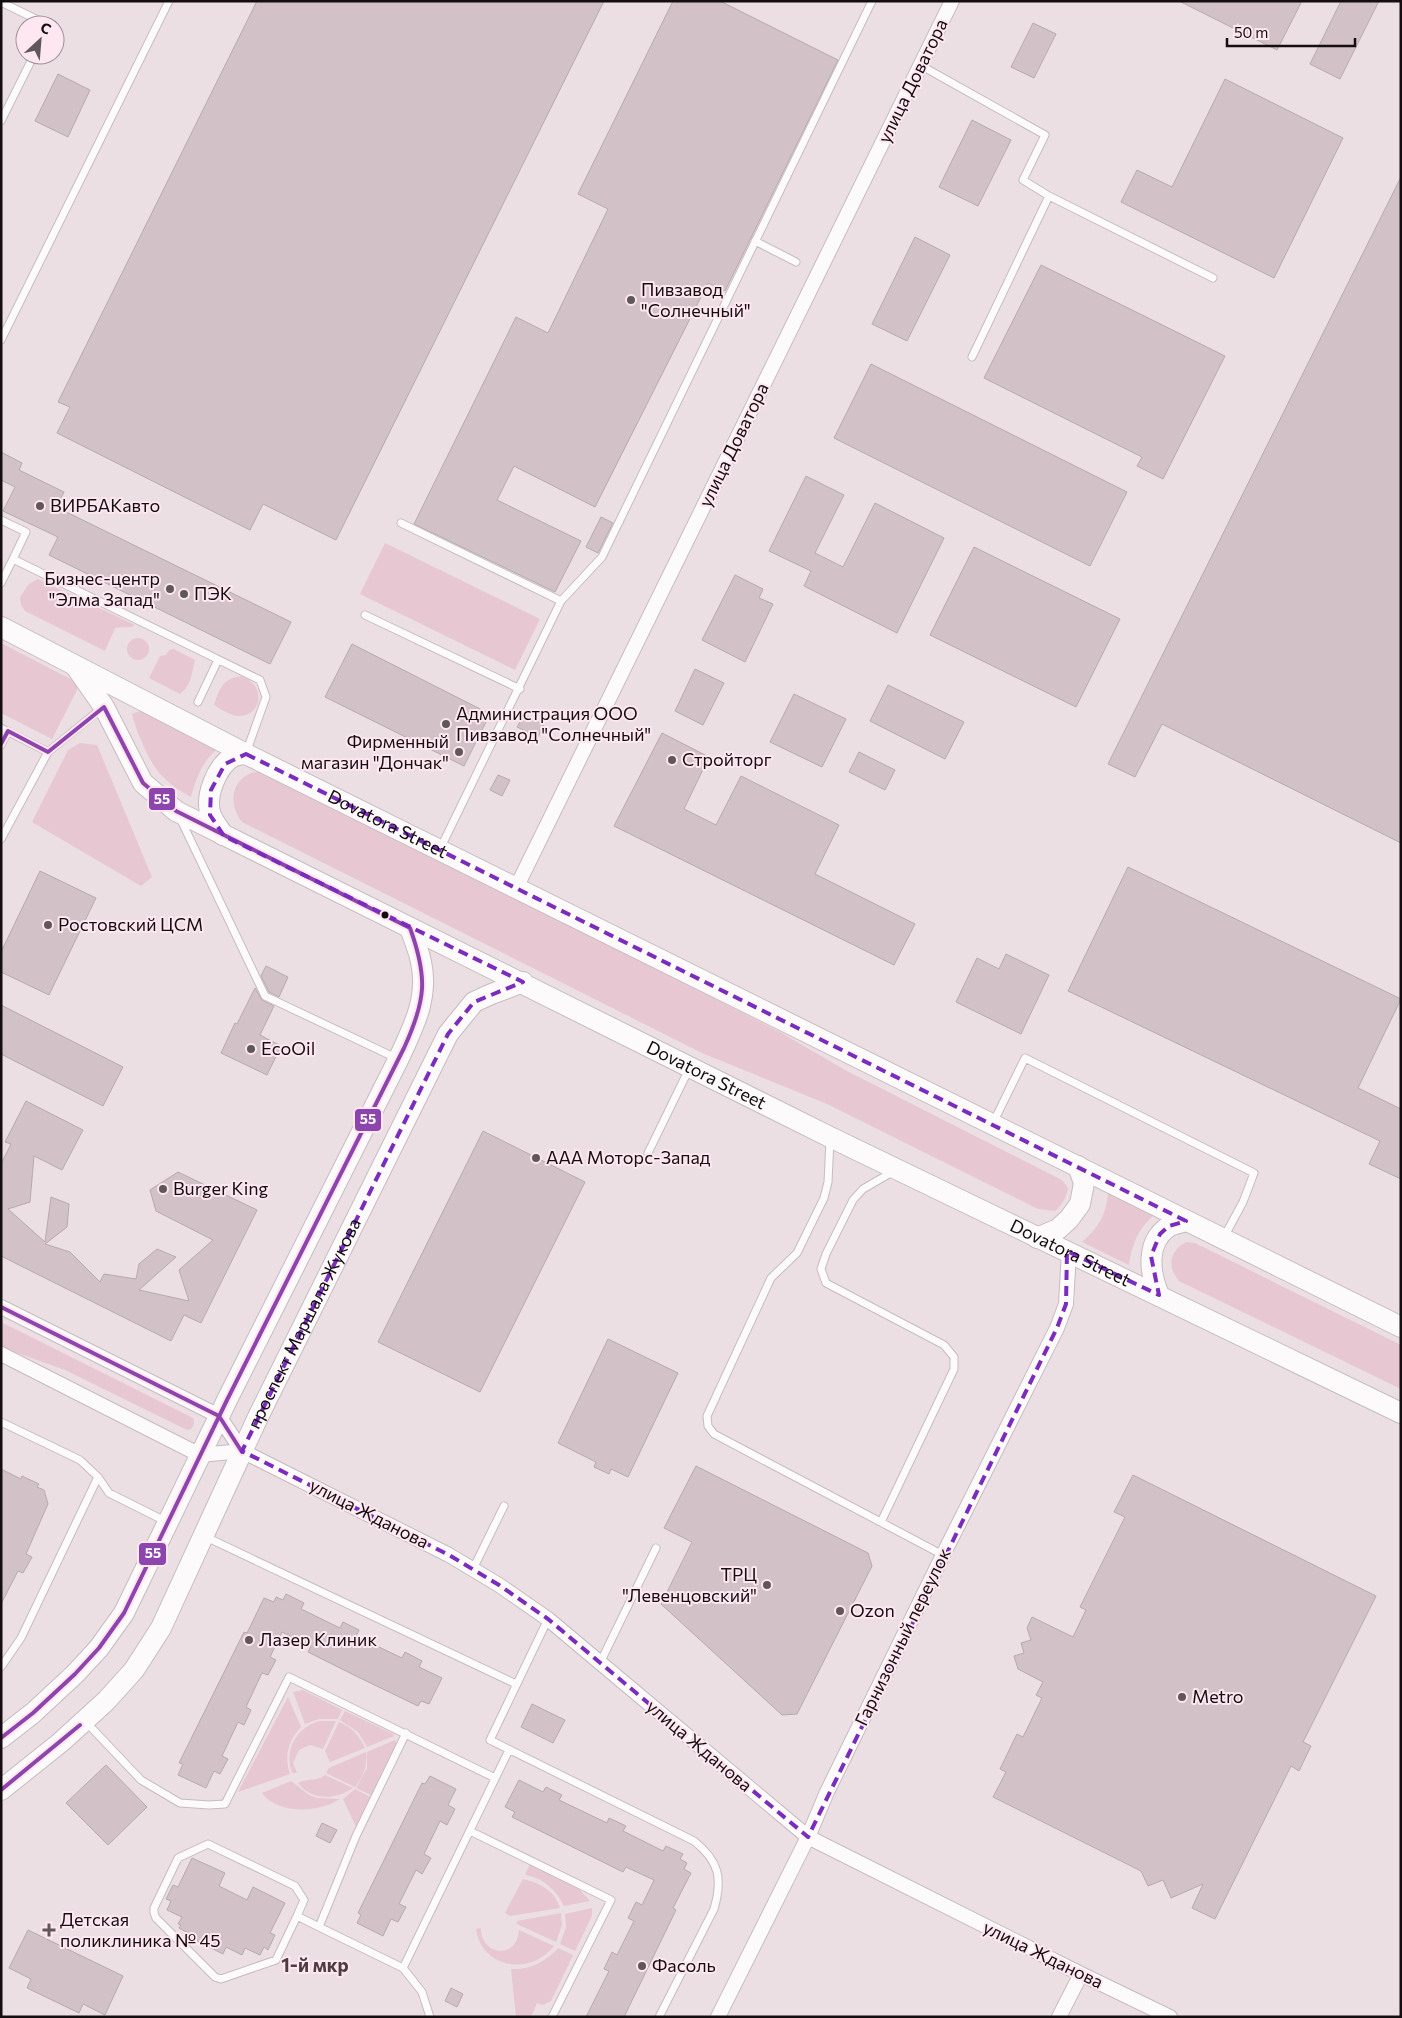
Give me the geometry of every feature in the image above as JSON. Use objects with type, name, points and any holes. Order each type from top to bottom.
[{"type":"street","name":"улица Доватора","points":[[516,888],[952,1]]},
{"type":"street","name":"Dovatora Street","points":[[1,627],[246,754],[1401,1327]]},
{"type":"street","name":"Dovatora Street","points":[[75,665],[104,707],[143,783],[176,811],[830,1137],[1401,1413]]},
{"type":"street","points":[[224,836],[210,814],[211,790],[217,774],[225,764],[235,756],[246,754]]},
{"type":"street","name":"проспект Маршала Жукова","points":[[1,1738],[33,1713],[68,1681],[99,1648],[124,1612],[219,1416],[398,1060],[418,1016],[423,986],[421,962],[410,928]]},
{"type":"street","name":"проспект Маршала Жукова","points":[[1,1790],[84,1721],[106,1701],[134,1670],[161,1628],[242,1451],[448,1034],[474,1002],[522,982]]},
{"type":"street","points":[[1037,1238],[1058,1229],[1069,1219],[1080,1204],[1084,1183],[1078,1166]]},
{"type":"street","points":[[1159,1295],[1151,1268],[1153,1250],[1160,1234],[1169,1226],[1186,1221]]},
{"type":"street","name":"Гарнизонный переулок","points":[[718,2017],[808,1838],[832,1783],[1060,1320],[1066,1304],[1068,1252]]},
{"type":"street","points":[[1,1307],[219,1416],[242,1451],[200,1455],[1,1354]]},
{"type":"street","name":"улица Жданова","points":[[242,1451],[449,1555],[548,1619],[808,1838],[1170,2017]]},
{"type":"street","points":[[1059,2017],[1080,1974]]},
{"type":"lane","points":[[1,340],[169,1]]},
{"type":"lane","points":[[440,850],[520,689],[561,601],[602,557],[872,1]]},
{"type":"lane","points":[[1,2],[28,15]]},
{"type":"lane","points":[[1,121],[29,65]]},
{"type":"lane","points":[[920,65],[1045,135],[1023,180],[1049,196],[1213,278]]},
{"type":"lane","points":[[972,357],[1049,196]]},
{"type":"lane","points":[[755,241],[796,262]]},
{"type":"lane","points":[[1,520],[26,532],[1,583]]},
{"type":"lane","points":[[401,523],[561,601]]},
{"type":"lane","points":[[13,559],[260,680],[266,697],[246,754]]},
{"type":"lane","points":[[364,615],[520,689]]},
{"type":"lane","points":[[198,702],[218,660]]},
{"type":"lane","points":[[1,839],[48,752],[104,707]]},
{"type":"lane","points":[[1,745],[5,729],[48,752]]},
{"type":"lane","points":[[176,811],[265,996],[398,1060]]},
{"type":"lane","points":[[992,1124],[1025,1058],[1254,1173],[1243,1202],[1223,1239]]},
{"type":"lane","points":[[648,1153],[690,1066]]},
{"type":"lane","points":[[830,1137],[828,1182],[824,1198],[797,1253],[771,1278],[708,1416],[708,1426],[714,1434],[943,1555]]},
{"type":"lane","points":[[881,1522],[954,1369],[954,1357],[944,1346],[826,1283],[821,1269],[826,1254],[853,1200],[863,1189],[896,1169]]},
{"type":"lane","points":[[1,1422],[80,1460],[98,1477],[109,1493],[167,1522]]},
{"type":"lane","points":[[1,1667],[22,1638],[98,1477]]},
{"type":"lane","points":[[473,1569],[504,1506]]},
{"type":"lane","points":[[203,1536],[516,1684]]},
{"type":"lane","points":[[600,1663],[656,1548]]},
{"type":"lane","points":[[548,1619],[490,1740],[694,1841],[709,1853],[718,1874],[718,1894],[714,1909],[659,2017]]},
{"type":"lane","points":[[84,1721],[141,1780],[180,1803],[225,1804],[289,1677],[495,1778]]},
{"type":"lane","points":[[318,1927],[356,1836],[406,1733]]},
{"type":"lane","points":[[403,1968],[509,1750]]},
{"type":"lane","points":[[470,1832],[611,1900],[552,2017]]},
{"type":"lane","points":[[208,1844],[295,1886],[304,1900],[297,1916],[276,1960],[220,1979],[215,1977],[156,1918],[154,1908],[178,1858],[208,1844]]},
{"type":"lane","points":[[297,1916],[403,1968],[422,1992],[430,2017]]},
{"type":"highlighted area","points":[[246,754],[1186,1221],[1169,1226],[1160,1234],[1151,1256],[1159,1295],[1067,1251],[1066,1304],[1057,1328],[808,1837],[548,1619],[499,1585],[449,1555],[242,1451],[448,1034],[474,1002],[523,982],[224,836],[210,815],[211,790],[225,764]]},
{"type":"shaded area","points":[[385,543],[540,619],[515,670],[360,594]]},
{"type":"shaded area","points":[[38,579],[135,625],[115,628],[105,651],[25,611],[21,605],[20,597],[29,584]]},
{"type":"shaded area","points":[[138,638],[148,645],[149,649],[142,659],[138,660],[128,653],[127,649],[134,639]]},
{"type":"shaded area","points":[[1,643],[80,684],[52,739],[1,713]]},
{"type":"shaded area","points":[[174,649],[195,660],[189,683],[180,694],[149,678],[160,656],[166,655],[169,650]]},
{"type":"shaded area","points":[[241,676],[255,686],[258,699],[257,706],[253,711],[247,715],[236,716],[214,705],[223,685],[230,679]]},
{"type":"shaded area","points":[[140,711],[152,715],[216,750],[200,771],[191,797],[166,780],[150,759],[132,714]]},
{"type":"shaded area","points":[[80,743],[97,745],[152,877],[141,886],[32,822],[68,750]]},
{"type":"shaded area","points":[[263,771],[780,1032],[845,1070],[1062,1180],[1068,1188],[1064,1201],[1055,1211],[1038,1209],[827,1104],[702,1053],[242,822],[234,805],[235,789],[245,776]]},
{"type":"shaded area","points":[[1108,1192],[1155,1214],[1144,1225],[1137,1237],[1129,1265],[1082,1242],[1101,1220],[1106,1207]]},
{"type":"shaded area","points":[[1186,1242],[1195,1243],[1401,1345],[1401,1389],[1179,1281],[1171,1265],[1176,1250]]},
{"type":"shaded area","points":[[1,1322],[193,1418],[193,1426],[187,1430],[65,1370],[1,1347]]},
{"type":"shaded area","points":[[303,1690],[342,1710],[338,1719],[319,1719],[305,1724],[293,1692]]},
{"type":"shaded area","points":[[288,1697],[301,1727],[288,1749],[287,1761],[290,1774],[238,1792]]},
{"type":"shaded area","points":[[345,1711],[394,1736],[367,1747],[358,1732],[340,1720]]},
{"type":"shaded area","points":[[319,1721],[336,1721],[323,1749],[310,1745],[299,1750],[293,1763],[297,1773],[292,1773],[290,1756],[294,1741],[304,1729]]},
{"type":"shaded area","points":[[339,1722],[355,1732],[365,1748],[330,1762],[325,1751]]},
{"type":"shaded area","points":[[395,1740],[397,1745],[373,1796],[356,1788],[367,1768],[367,1752]]},
{"type":"shaded area","points":[[366,1752],[364,1771],[355,1787],[326,1773],[329,1768]]},
{"type":"shaded area","points":[[325,1775],[353,1788],[339,1795],[324,1797],[310,1793],[298,1783]]},
{"type":"shaded area","points":[[291,1781],[309,1795],[317,1798],[340,1799],[321,1807],[299,1810],[278,1805],[262,1793]]},
{"type":"shaded area","points":[[355,1789],[372,1798],[357,1829],[343,1799]]},
{"type":"shaded area","points":[[530,1864],[579,1889],[590,1901],[564,1906],[557,1895],[544,1882],[525,1875]]},
{"type":"shaded area","points":[[523,1879],[546,1888],[554,1896],[560,1908],[510,1916],[505,1913]]},
{"type":"shaded area","points":[[592,1908],[592,1916],[575,1951],[560,1944],[566,1927],[565,1914]]},
{"type":"shaded area","points":[[561,1913],[562,1925],[556,1942],[517,1924],[517,1921]]},
{"type":"shaded area","points":[[481,1928],[482,1937],[486,1944],[492,1949],[499,1951],[512,1947],[517,1940],[519,1930],[554,1946],[544,1956],[533,1962],[509,1964],[497,1960],[487,1953],[480,1942],[476,1929]]},
{"type":"shaded area","points":[[558,1948],[573,1955],[551,2001],[543,2005],[537,2003],[531,2017],[516,2017],[511,1969],[525,1968],[537,1964]]},
{"type":"building","points":[[257,1],[604,1],[336,540],[263,504],[250,530],[57,433],[70,407],[58,402]]},
{"type":"building","name":"Пивзавод \"Солнечный\"","points":[[673,1],[720,1],[838,60],[725,291],[708,283],[595,507],[514,466],[497,500],[581,541],[555,592],[414,524],[516,317],[548,333],[608,209],[578,194]]},
{"type":"building","points":[[1179,1],[1302,1],[1277,50]]},
{"type":"building","points":[[1341,1],[1379,1],[1340,79],[1310,64]]},
{"type":"building","points":[[1033,23],[1056,34],[1034,78],[1011,67]]},
{"type":"building","points":[[58,74],[90,90],[68,137],[35,121]]},
{"type":"building","points":[[1225,79],[1343,138],[1274,278],[1121,202],[1137,170],[1172,187]]},
{"type":"building","points":[[972,120],[1011,140],[978,206],[939,187]]},
{"type":"building","points":[[1401,177],[1401,843],[1162,724],[1135,777],[1108,764]]},
{"type":"building","points":[[915,237],[950,255],[907,341],[872,324]]},
{"type":"building","points":[[1041,265],[1225,356],[1163,479],[1137,466],[1142,457],[984,378]]},
{"type":"building","points":[[871,364],[1127,492],[1090,566],[834,438]]},
{"type":"building","name":"Бизнес-центр \"Элма Запад\"","points":[[1,452],[22,463],[19,470],[64,492],[56,507],[291,622],[270,664],[49,555],[58,537],[3,511],[15,487],[1,480]]},
{"type":"building","points":[[806,476],[844,495],[815,553],[843,567],[875,503],[944,538],[897,633],[804,586],[811,571],[769,551]]},
{"type":"building","points":[[601,517],[613,523],[598,553],[586,547]]},
{"type":"building","points":[[974,547],[1120,619],[1076,707],[930,635]]},
{"type":"building","points":[[735,575],[763,589],[759,598],[773,604],[745,662],[702,640]]},
{"type":"building","points":[[352,644],[490,714],[464,766],[325,697]]},
{"type":"building","points":[[695,669],[724,683],[703,725],[675,711]]},
{"type":"building","points":[[888,685],[964,722],[945,759],[870,721]]},
{"type":"building","points":[[794,694],[846,719],[822,767],[770,742]]},
{"type":"building","points":[[524,715],[544,725],[538,737],[517,727]]},
{"type":"building","points":[[662,733],[709,757],[684,809],[716,825],[741,776],[839,825],[815,874],[915,924],[894,965],[614,826]]},
{"type":"building","points":[[859,752],[895,770],[885,790],[849,772]]},
{"type":"building","points":[[498,775],[510,780],[502,796],[490,790]]},
{"type":"building","points":[[1128,867],[1401,999],[1358,1088],[1401,1109],[1401,1179],[1369,1164],[1380,1141],[1068,991]]},
{"type":"building","name":"Ростовский ЦСМ","points":[[40,871],[96,898],[49,995],[1,972],[1,952]]},
{"type":"building","points":[[1006,954],[1049,975],[1021,1034],[956,1002],[977,958],[999,969]]},
{"type":"building","points":[[266,966],[288,977],[279,997],[269,992],[261,976]]},
{"type":"building","name":"EcoOil","points":[[255,988],[262,1000],[274,1006],[260,1035],[281,1046],[267,1075],[221,1053]]},
{"type":"building","points":[[1,1005],[123,1067],[103,1106],[1,1054]]},
{"type":"building","points":[[26,1101],[83,1130],[62,1170],[34,1156],[30,1202],[8,1209],[45,1242],[51,1197],[69,1204],[67,1227],[45,1244],[70,1252],[100,1282],[104,1274],[136,1279],[139,1264],[157,1249],[176,1257],[139,1290],[189,1301],[179,1270],[213,1240],[156,1211],[150,1190],[178,1172],[257,1210],[201,1323],[184,1315],[171,1341],[1,1256],[1,1164],[11,1144],[5,1142]]},
{"type":"building","points":[[483,1131],[585,1182],[480,1392],[378,1342]]},
{"type":"building","points":[[608,1339],[678,1373],[628,1477],[611,1469],[609,1474],[594,1467],[596,1462],[558,1443]]},
{"type":"building","name":"ТРЦ \"Левенцовский\"","points":[[696,1466],[868,1553],[872,1566],[797,1714],[782,1715],[661,1604],[692,1542],[664,1528]]},
{"type":"building","points":[[1,1469],[21,1479],[22,1476],[39,1484],[37,1487],[44,1490],[48,1504],[26,1554],[32,1557],[23,1573],[18,1571],[1,1604]]},
{"type":"building","name":"Metro","points":[[1133,1475],[1376,1596],[1303,1742],[1311,1746],[1299,1771],[1291,1766],[1215,1919],[1192,1908],[1203,1884],[1171,1898],[1163,1880],[1148,1886],[1141,1871],[993,1797],[1006,1772],[1000,1769],[1013,1742],[1017,1734],[1023,1737],[1042,1698],[1036,1695],[1043,1682],[1018,1669],[1014,1656],[1024,1653],[1021,1643],[1031,1640],[1027,1628],[1032,1617],[1073,1637],[1086,1610],[1080,1607],[1125,1517],[1114,1512]]},
{"type":"building","points":[[286,1594],[304,1603],[301,1609],[340,1628],[343,1622],[359,1630],[356,1636],[402,1658],[405,1652],[422,1661],[419,1667],[442,1678],[429,1704],[421,1701],[418,1706],[356,1676],[308,1652],[311,1646],[282,1632],[270,1657],[276,1660],[268,1675],[262,1673],[246,1707],[251,1710],[244,1725],[238,1722],[222,1756],[228,1759],[220,1774],[214,1771],[206,1788],[178,1775],[183,1764],[179,1763],[244,1632],[247,1633],[264,1598],[274,1602],[276,1597],[283,1600]]},
{"type":"building","points":[[532,1704],[565,1720],[553,1743],[521,1727]]},
{"type":"building","points":[[106,1765],[147,1807],[108,1845],[66,1803]]},
{"type":"building","points":[[430,1776],[456,1789],[448,1805],[455,1809],[447,1825],[440,1821],[424,1854],[431,1858],[422,1874],[416,1870],[399,1904],[406,1907],[398,1922],[391,1919],[383,1936],[357,1923],[361,1915],[358,1913],[422,1783],[425,1784]]},
{"type":"building","points":[[519,1780],[543,1792],[546,1787],[562,1795],[559,1800],[607,1823],[609,1818],[626,1826],[623,1831],[663,1851],[666,1846],[683,1854],[680,1859],[687,1863],[684,1869],[691,1873],[673,1908],[676,1910],[624,2017],[586,2017],[609,1971],[604,1969],[612,1952],[617,1955],[634,1921],[628,1918],[636,1902],[642,1905],[654,1880],[626,1867],[623,1872],[512,1817],[515,1812],[505,1807]]},
{"type":"building","points":[[322,1823],[337,1830],[330,1843],[316,1836]]},
{"type":"building","points":[[192,1858],[225,1873],[219,1886],[247,1900],[253,1887],[285,1903],[270,1933],[275,1935],[268,1950],[264,1947],[260,1955],[245,1948],[242,1955],[226,1947],[223,1954],[191,1938],[192,1935],[179,1928],[181,1925],[178,1924],[182,1917],[167,1910],[171,1901],[166,1899],[173,1885],[178,1887]]},
{"type":"building","points":[[28,1930],[123,1976],[105,2015],[83,2004],[79,2013],[27,1988],[31,1979],[9,1968]]},
{"type":"building","points":[[451,1988],[463,1994],[457,2007],[445,2001]]},
{"type":"transit line","name":"55","points":[[1,744],[8,731],[48,752],[104,707],[143,783],[176,811],[410,928],[420,961],[422,975],[422,989],[417,1016],[404,1048],[227,1400],[124,1613],[99,1648],[75,1674],[33,1713],[1,1738]]},
{"type":"transit line","name":"55","points":[[1,1307],[219,1416],[242,1452]]},
{"type":"transit line","name":"55","points":[[1,1790],[80,1725]]},
{"type":"place","name":"Пивзавод \"Солнечный\"","points":[[631,300]]},
{"type":"place","name":"ВИРБАКавто","points":[[40,506]]},
{"type":"place","name":"Бизнес-центр \"Элма Запад\"","points":[[170,589]]},
{"type":"place","name":"ПЭК","points":[[184,594]]},
{"type":"place","name":"Администрация ООО Пивзавод \"Солнечный\"","points":[[446,724]]},
{"type":"place","name":"Фирменный магазин \"Дончак\"","points":[[459,752]]},
{"type":"place","name":"Стройторг","points":[[672,760]]},
{"type":"place","name":"Ростовский ЦСМ","points":[[48,925]]},
{"type":"place","name":"EcoOil","points":[[251,1049]]},
{"type":"place","name":"ААА Моторс-Запад","points":[[536,1158]]},
{"type":"place","name":"Burger King","points":[[163,1189]]},
{"type":"place","name":"ТРЦ \"Левенцовский\"","points":[[767,1585]]},
{"type":"place","name":"Ozon","points":[[840,1611]]},
{"type":"place","name":"Лазер Клиник","points":[[249,1640]]},
{"type":"place","name":"Metro","points":[[1182,1697]]},
{"type":"place","name":"Детская поликлиника № 45","points":[[49,1930]]},
{"type":"place","name":"Фасоль","points":[[642,1966]]},
{"type":"district","name":"1-й мкр","points":[[315,1965]]}]
